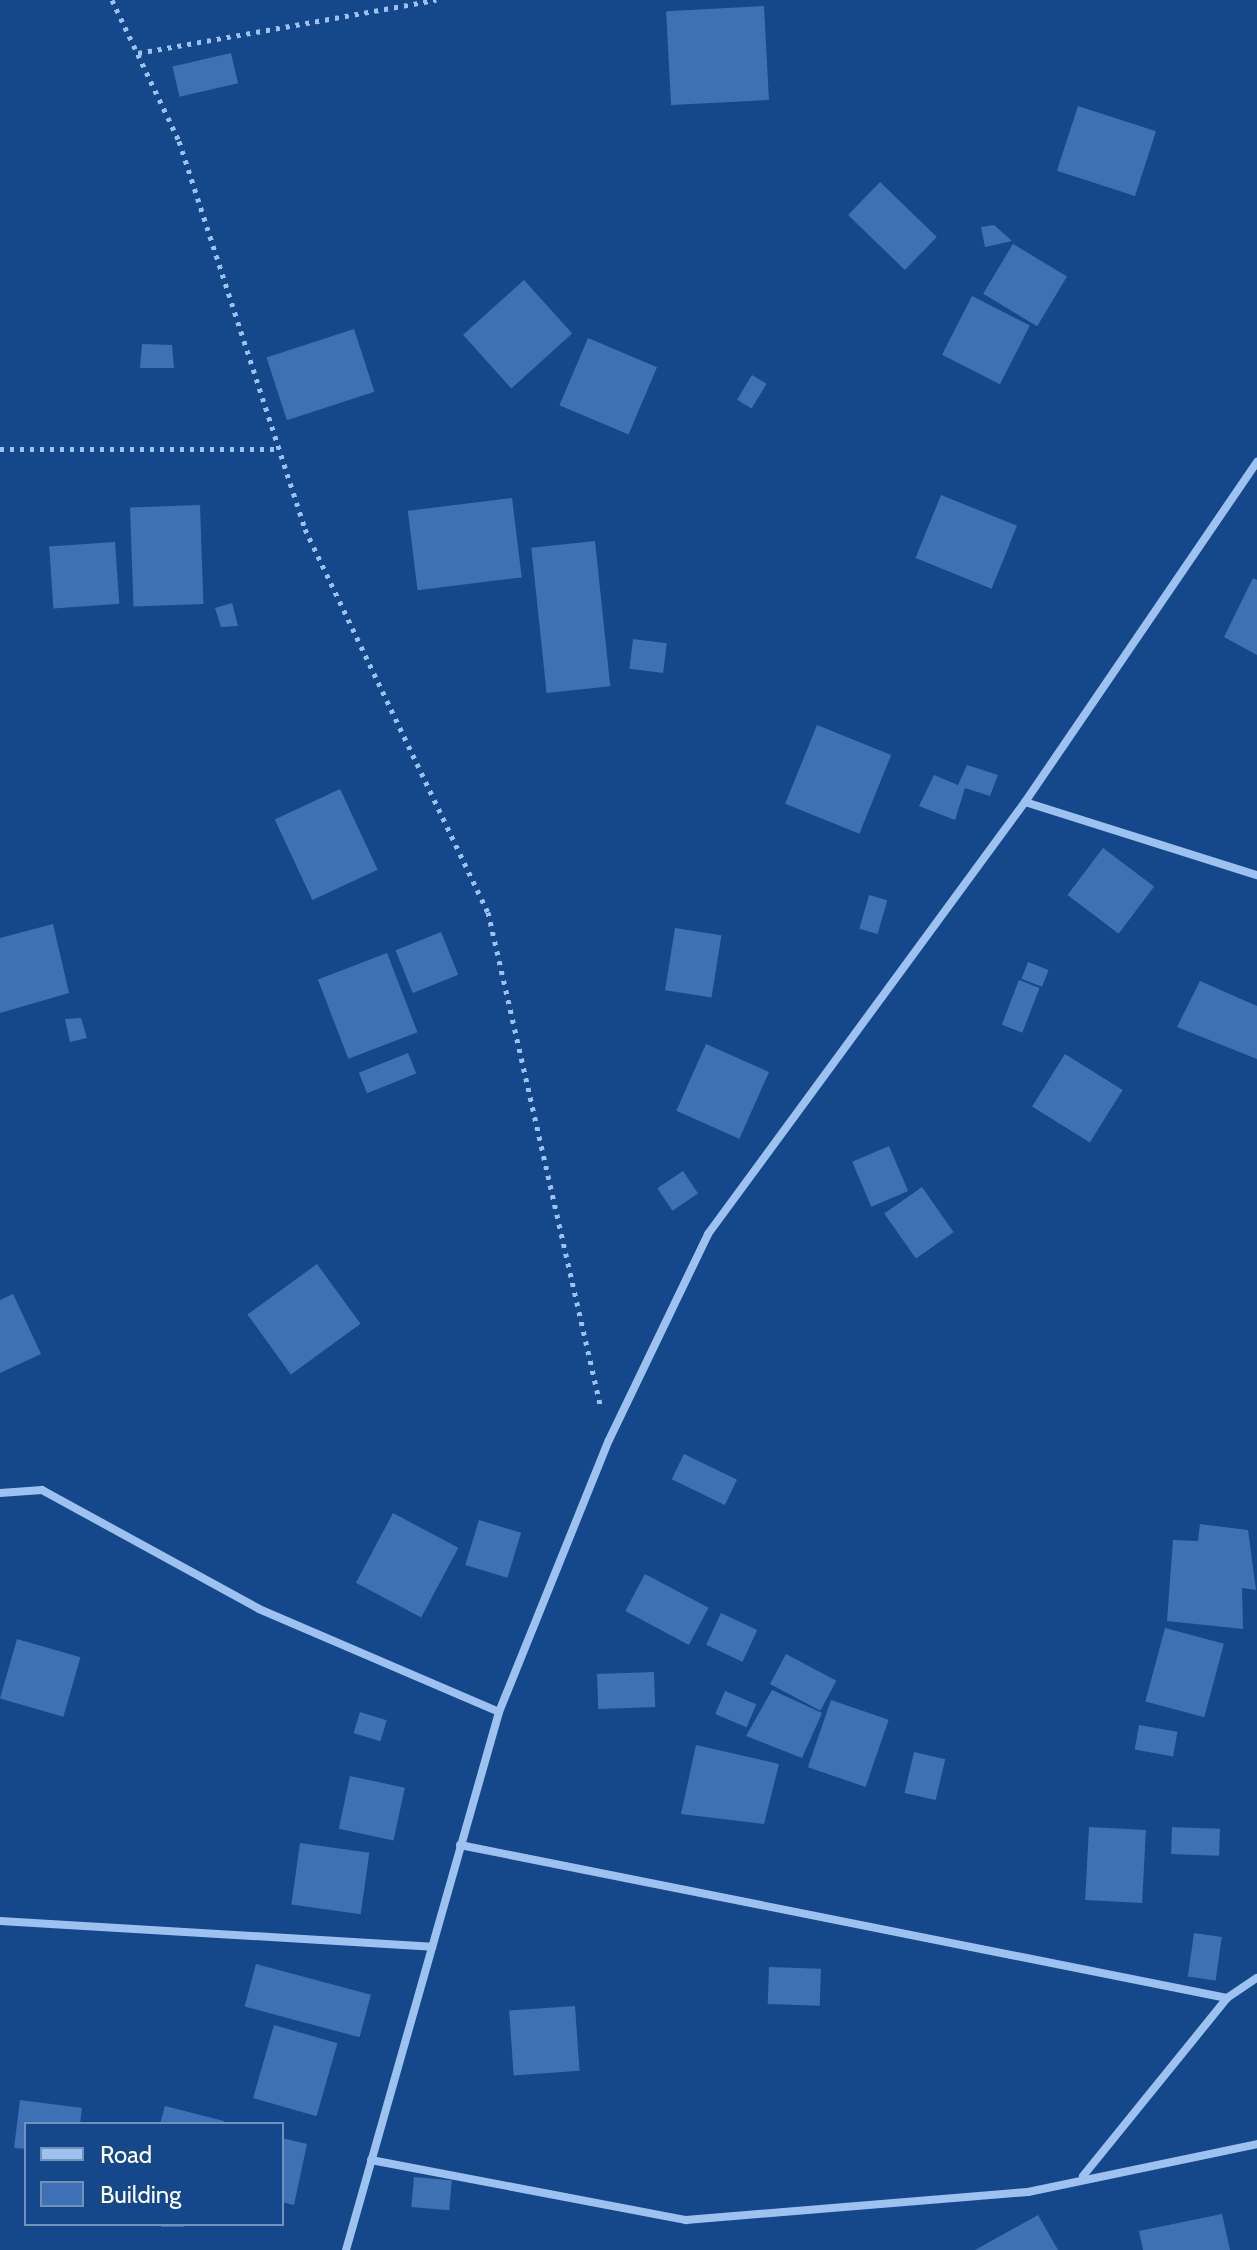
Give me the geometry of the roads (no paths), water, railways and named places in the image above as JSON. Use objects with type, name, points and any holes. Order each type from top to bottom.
[{"type":"street","points":[[346,2250],[499,1712],[609,1440],[708,1234],[1025,802],[1257,462]]},
{"type":"street","points":[[1025,802],[1257,875]]},
{"type":"street","points":[[0,1493],[42,1490],[259,1609],[499,1712]]},
{"type":"street","points":[[460,1845],[1227,1998]]},
{"type":"street","points":[[0,1921],[432,1947]]},
{"type":"street","points":[[1083,2176],[1227,1998],[1257,1978]]},
{"type":"street","points":[[371,2160],[686,2220],[1028,2192],[1083,2176],[1257,2144]]}]
